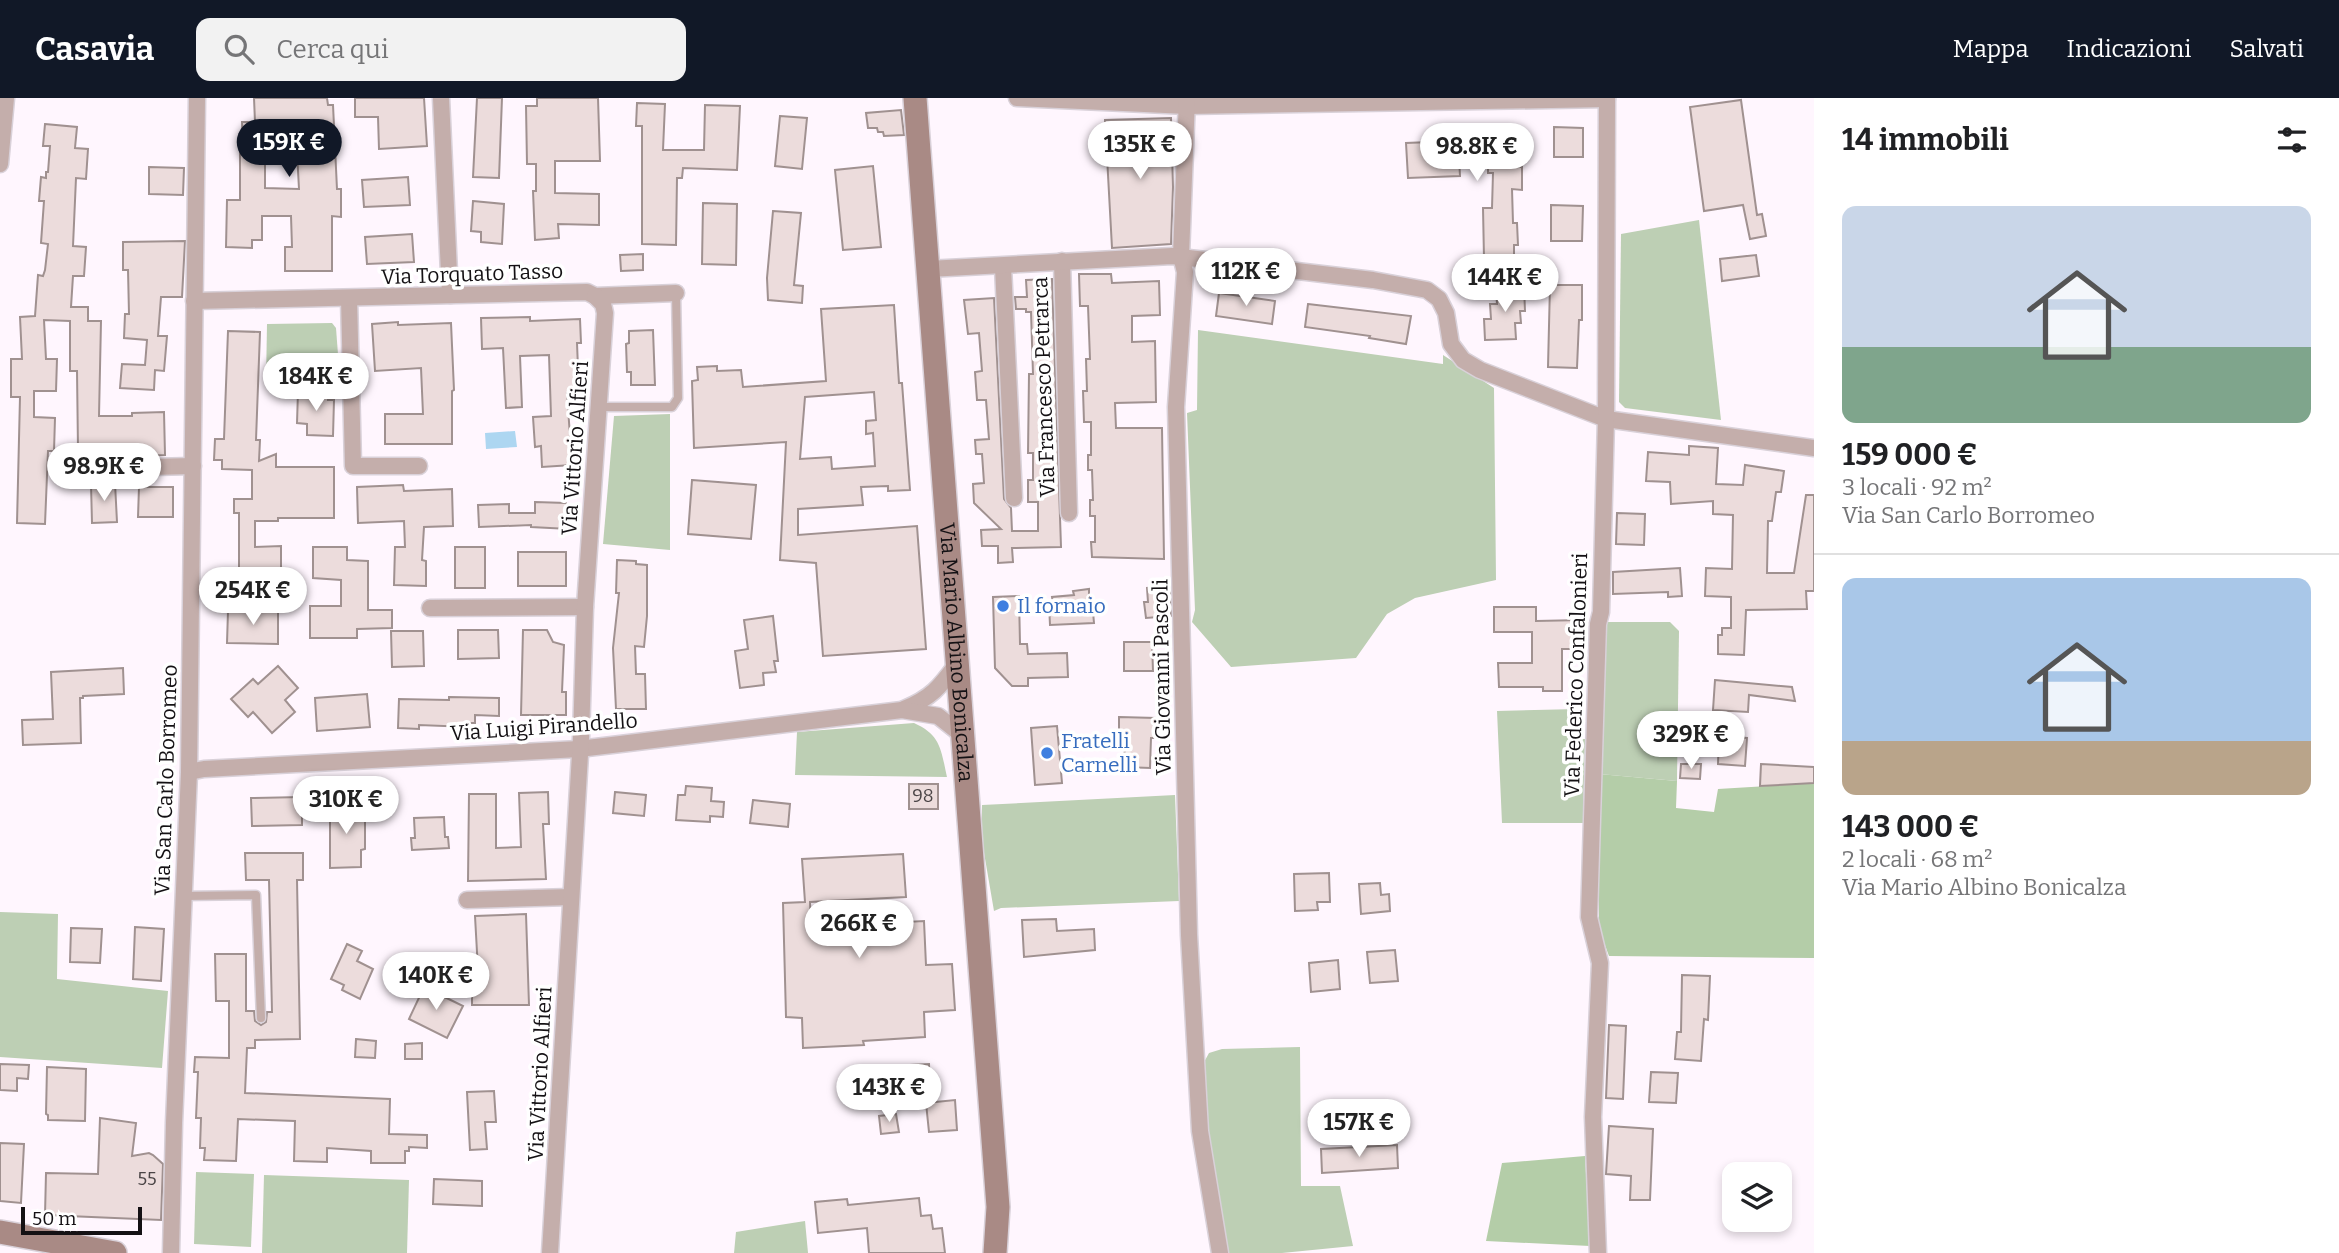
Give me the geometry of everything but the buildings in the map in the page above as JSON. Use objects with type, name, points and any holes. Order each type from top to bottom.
[{"type":"main road","name":"Via Mario Albino Bonicalza","points":[[921,100],[928,269],[998,1207],[995,1253]]},
{"type":"main road","name":"Via Mario Albino Bonicalza","points":[[998,1207],[1010,1253]]},
{"type":"main road","points":[[0,1232],[115,1253]]},
{"type":"street","points":[[0,164],[6,98]]},
{"type":"street","name":"Via San Carlo Borromeo","points":[[171,1253],[189,772],[197,98]]},
{"type":"street","points":[[441,98],[450,295]]},
{"type":"street","points":[[1017,98],[1187,102],[1607,98]]},
{"type":"street","name":"Via Federico Confalonieri","points":[[1598,1253],[1594,1117],[1600,963],[1589,916],[1594,705],[1601,612],[1606,419],[1607,98]]},
{"type":"street","name":"Via Giovanni Pascoli","points":[[1187,102],[1181,256],[1185,272],[1176,407],[1189,935],[1200,1131],[1220,1253]]},
{"type":"street","name":"Via Francesco Petrarca","points":[[928,269],[1181,256],[1373,280],[1427,290],[1439,299],[1443,306],[1451,344],[1463,360],[1480,370],[1606,419],[1814,448]]},
{"type":"street","name":"Via Francesco Petrarca","points":[[1062,261],[1069,513]]},
{"type":"street","name":"Via Francesco Petrarca","points":[[1003,267],[1014,498]]},
{"type":"street","name":"Via Torquato Tasso","points":[[194,301],[587,292],[595,296],[676,293]]},
{"type":"street","name":"Via Vittorio Alfieri","points":[[550,1253],[585,607],[605,313],[603,304],[595,296]]},
{"type":"street","points":[[349,298],[353,466],[419,466]]},
{"type":"street","points":[[65,469],[193,466]]},
{"type":"street","points":[[430,608],[585,607]]},
{"type":"street","name":"Via Luigi Pirandello","points":[[189,772],[204,768],[579,749],[902,710],[922,702],[935,692],[956,665]]},
{"type":"street","name":"Via Luigi Pirandello","points":[[902,710],[938,716],[962,735]]},
{"type":"street","points":[[467,900],[571,897]]},
{"type":"lane","points":[[599,407],[673,407],[676,404],[676,293]]},
{"type":"lane","points":[[183,896],[256,895],[261,1018]]},
{"type":"green space","points":[[1699,220],[1721,420],[1625,408],[1619,402],[1621,234]]},
{"type":"green space","points":[[332,323],[336,328],[340,381],[266,381],[267,324]]},
{"type":"green space","points":[[1198,330],[1443,364],[1443,355],[1494,388],[1496,580],[1415,598],[1387,614],[1356,658],[1231,667],[1192,622],[1195,610],[1187,413],[1197,410]]},
{"type":"green space","points":[[670,414],[670,550],[603,544],[614,416]]},
{"type":"green space","points":[[1603,622],[1670,622],[1679,631],[1677,781],[1599,774]]},
{"type":"green space","points":[[1578,709],[1575,739],[1585,739],[1583,823],[1502,823],[1497,711]]},
{"type":"green space","points":[[914,723],[935,738],[947,777],[795,775],[797,732]]},
{"type":"green space","points":[[1599,774],[1677,781],[1676,808],[1714,812],[1718,789],[1814,783],[1814,958],[1609,956],[1599,929]]},
{"type":"green space","points":[[1175,795],[1179,901],[1001,908],[994,911],[982,841],[982,805]]},
{"type":"green space","points":[[0,912],[58,914],[57,979],[168,991],[162,1068],[0,1057]]},
{"type":"green space","points":[[1300,1047],[1301,1186],[1340,1186],[1353,1246],[1282,1253],[1229,1253],[1210,1144],[1203,1064],[1209,1053],[1222,1049]]},
{"type":"green space","points":[[1585,1156],[1590,1246],[1486,1241],[1502,1163]]},
{"type":"green space","points":[[196,1172],[254,1174],[251,1247],[194,1244]]},
{"type":"green space","points":[[264,1175],[409,1180],[407,1253],[262,1253]]},
{"type":"green space","points":[[805,1221],[808,1253],[734,1253],[736,1232]]},
{"type":"water","points":[[515,431],[517,447],[486,449],[485,433]]},
{"type":"place","name":"Il fornaio","points":[[1003,606]]},
{"type":"place","name":"Fratelli Carnelli","points":[[1047,753]]}]
